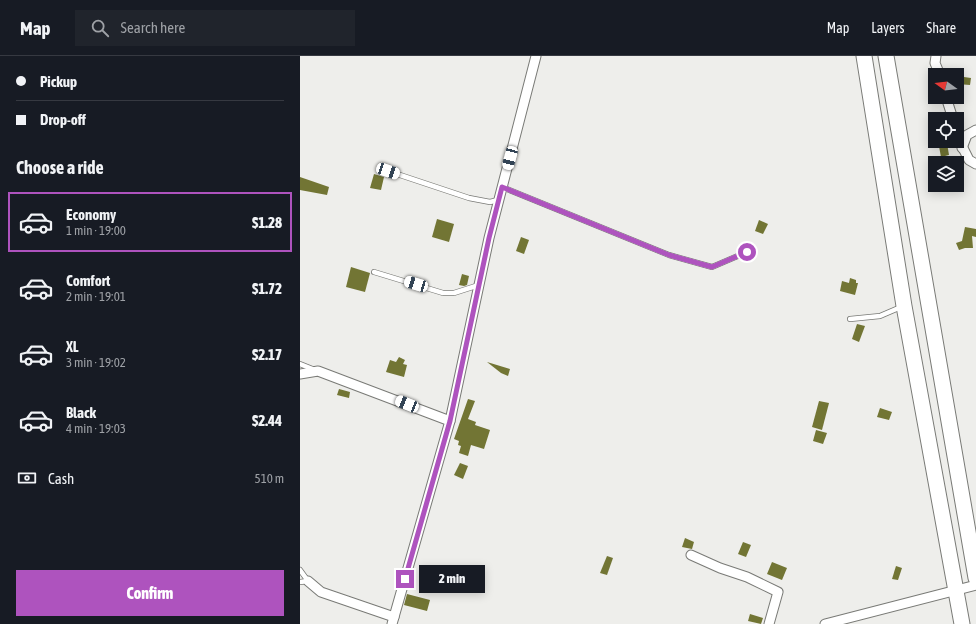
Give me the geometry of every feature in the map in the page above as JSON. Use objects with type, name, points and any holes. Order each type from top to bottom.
[{"type":"main road","points":[[864,56],[904,306],[962,624]]},
{"type":"main road","points":[[886,56],[972,530],[976,578]]},
{"type":"street","points":[[304,581],[321,592],[393,621],[450,421],[498,200],[536,56]]},
{"type":"street","points":[[936,56],[935,63],[937,68]]},
{"type":"street","points":[[964,143],[967,135],[976,130]]},
{"type":"street","points":[[962,148],[968,160],[976,164]]},
{"type":"street","points":[[300,374],[318,371],[450,421]]},
{"type":"street","points":[[691,555],[720,568],[747,577],[778,592],[769,624]]},
{"type":"street","points":[[825,624],[976,585]]},
{"type":"lane","points":[[388,171],[469,198],[490,202],[498,200]]},
{"type":"lane","points":[[502,187],[669,255],[712,267],[747,252]]},
{"type":"lane","points":[[374,272],[443,293],[454,293],[479,285]]},
{"type":"lane","points":[[850,319],[880,316],[904,306]]},
{"type":"lane","points":[[300,364],[318,371]]},
{"type":"lane","points":[[300,570],[304,581]]},
{"type":"building","points":[[964,77],[971,78],[970,85],[964,85]]},
{"type":"building","points":[[939,148],[948,148],[949,155],[941,156]]},
{"type":"building","points":[[374,174],[384,177],[381,190],[370,188]]},
{"type":"building","points":[[300,177],[329,187],[327,195],[300,190]]},
{"type":"building","points":[[437,219],[454,224],[449,242],[432,237]]},
{"type":"building","points":[[759,220],[768,224],[763,234],[755,231]]},
{"type":"building","points":[[965,227],[976,229],[976,237],[972,236],[973,248],[959,250],[956,243],[962,241]]},
{"type":"building","points":[[521,237],[529,240],[524,254],[516,251]]},
{"type":"building","points":[[351,267],[370,273],[365,292],[346,287]]},
{"type":"building","points":[[462,274],[469,276],[467,285],[464,286],[459,285]]},
{"type":"building","points":[[850,278],[856,280],[856,283],[858,283],[855,295],[840,291],[842,281],[849,283]]},
{"type":"building","points":[[857,324],[865,326],[859,342],[852,339]]},
{"type":"building","points":[[399,357],[405,360],[403,364],[407,365],[404,377],[386,372],[390,360],[396,362]]},
{"type":"building","points":[[487,362],[510,369],[508,376],[501,373]]},
{"type":"building","points":[[339,389],[350,392],[349,398],[337,395]]},
{"type":"building","points":[[468,399],[475,401],[468,419],[476,422],[475,425],[490,430],[484,449],[471,445],[468,456],[459,453],[461,446],[458,445],[459,441],[454,439]]},
{"type":"building","points":[[819,401],[829,403],[822,430],[812,427]]},
{"type":"building","points":[[880,408],[892,412],[889,420],[877,417]]},
{"type":"building","points":[[816,430],[827,433],[823,444],[813,441]]},
{"type":"building","points":[[460,463],[468,466],[463,479],[454,475]]},
{"type":"building","points":[[685,538],[694,542],[692,549],[682,547]]},
{"type":"building","points":[[743,542],[751,545],[746,557],[738,554]]},
{"type":"building","points":[[607,556],[613,558],[607,575],[600,573]]},
{"type":"building","points":[[772,562],[787,568],[782,580],[767,574]]},
{"type":"building","points":[[896,566],[902,568],[898,580],[892,579]]},
{"type":"building","points":[[407,594],[430,600],[427,611],[404,605]]},
{"type":"building","points":[[750,614],[763,618],[761,624],[748,621]]},
{"type":"route","points":[[405,579],[450,421],[489,238],[502,187],[669,255],[712,267],[747,252]]}]
